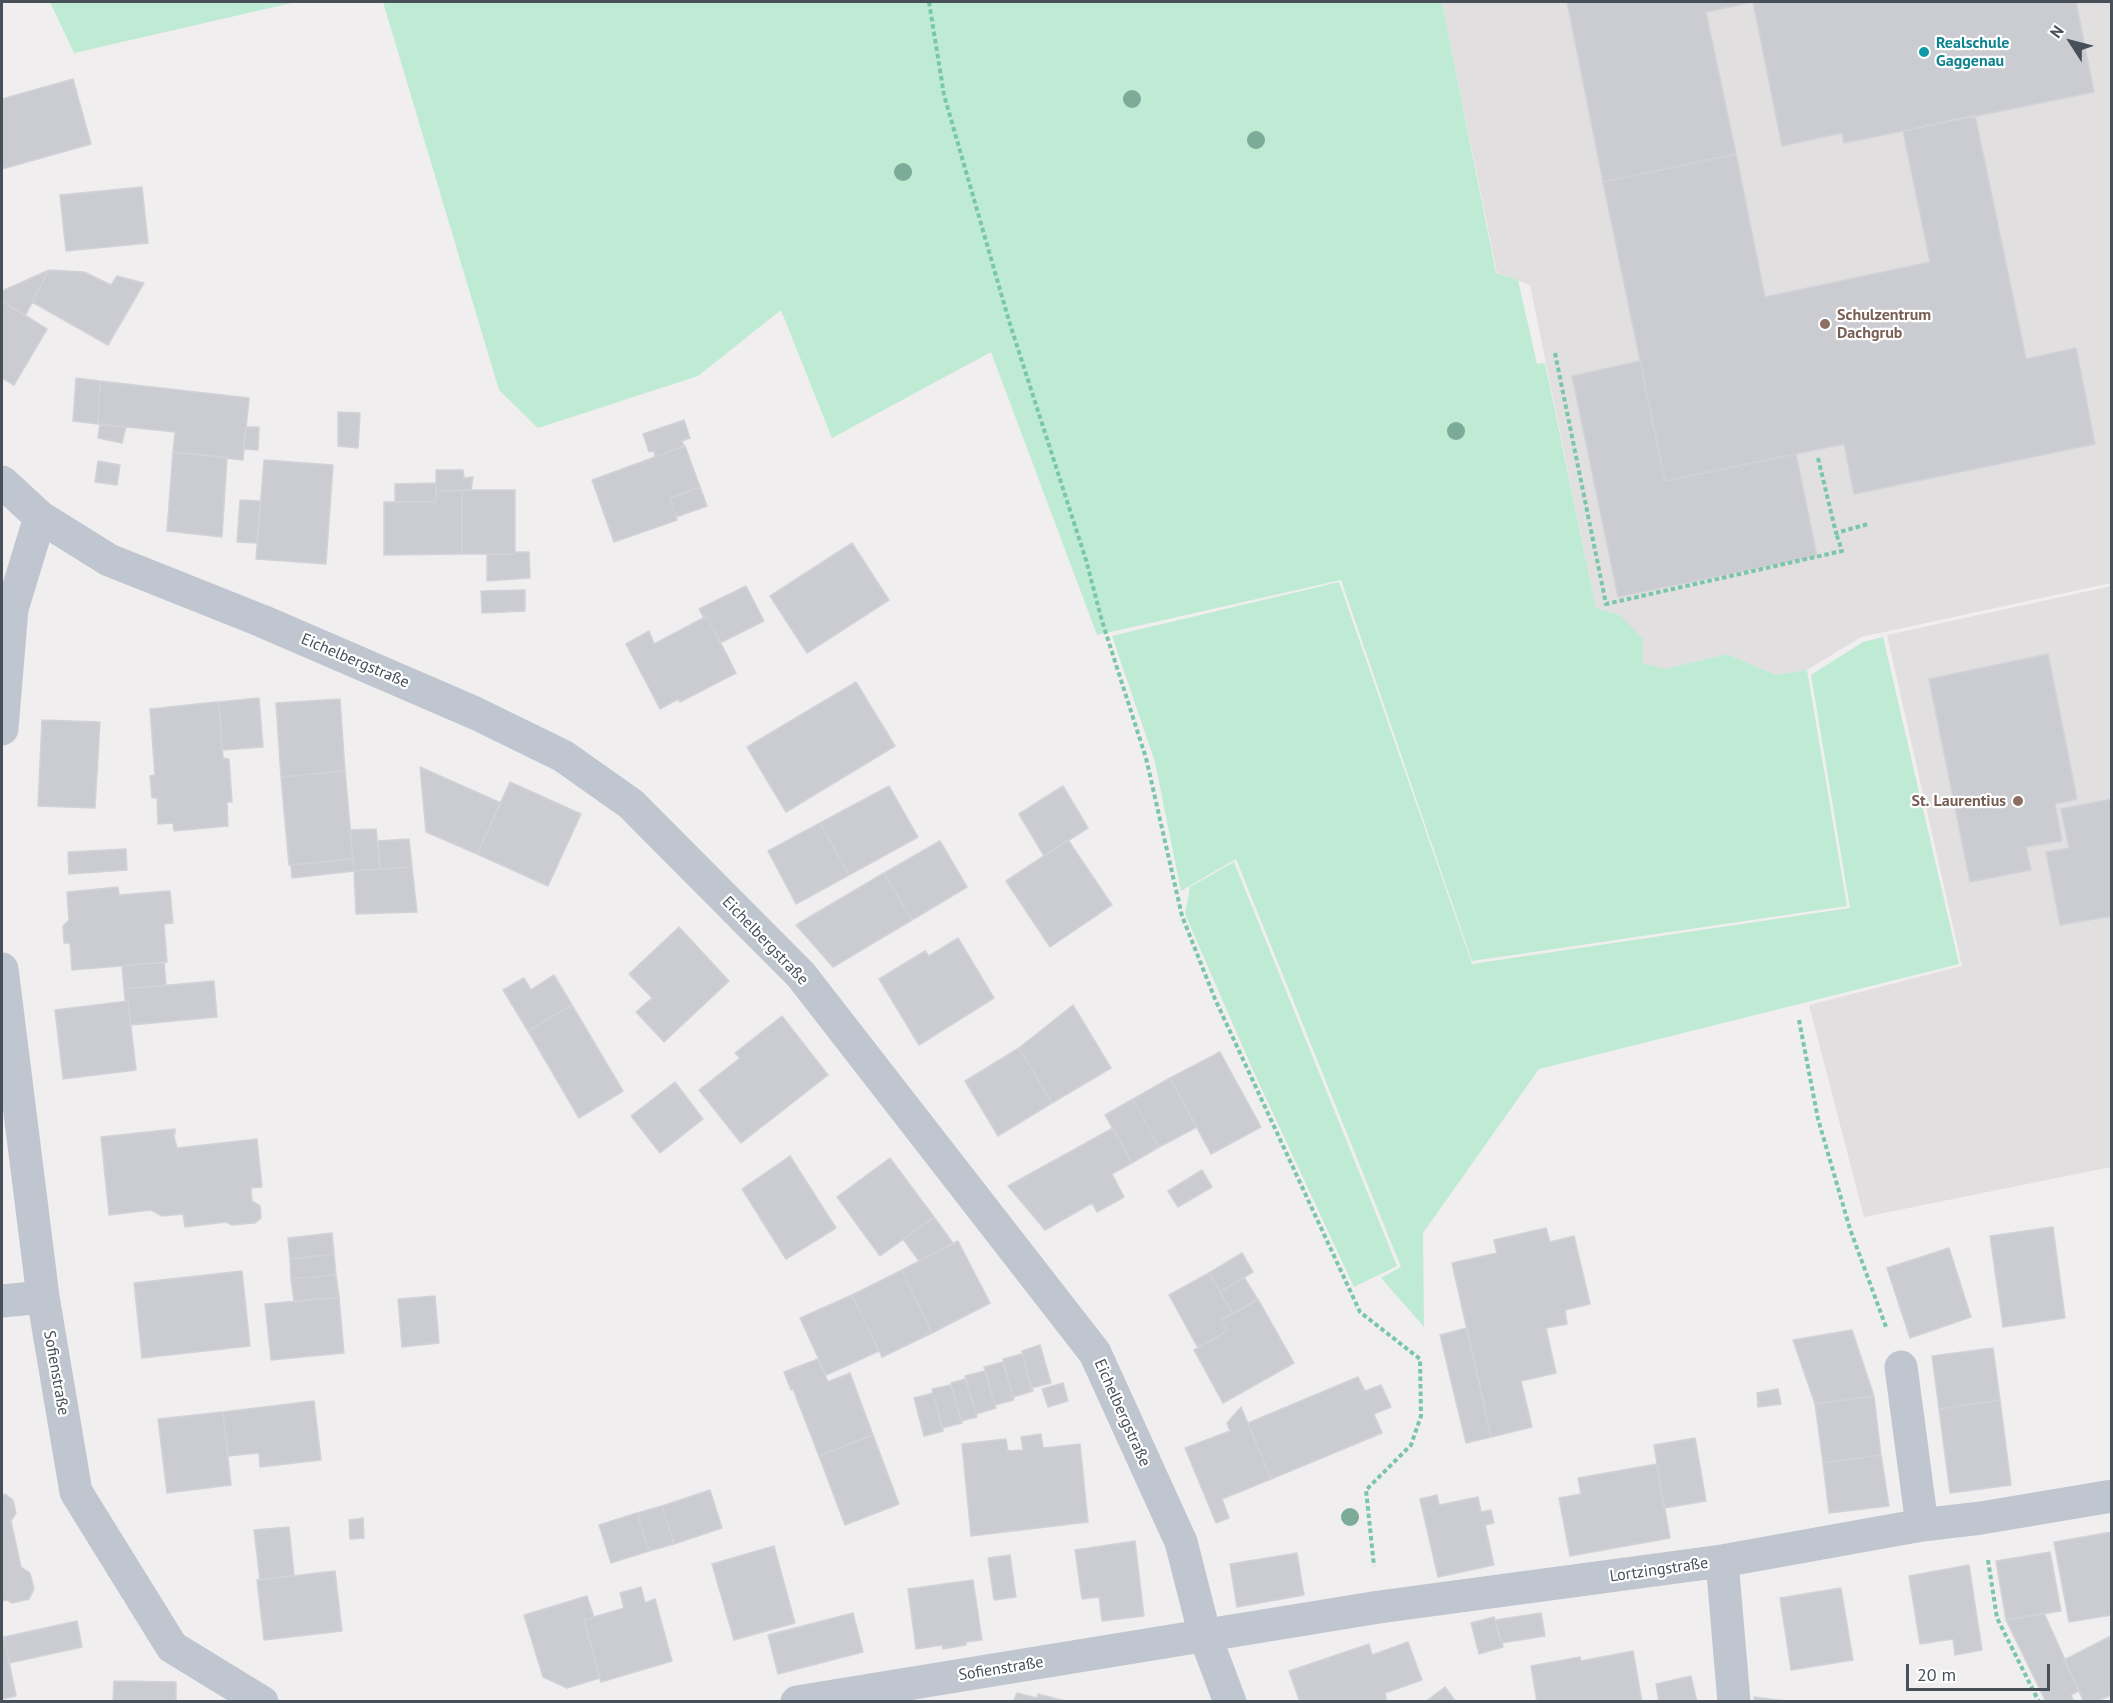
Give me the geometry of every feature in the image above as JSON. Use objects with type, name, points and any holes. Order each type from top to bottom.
[{"type":"street","name":"Eichelbergstraße","points":[[2,482],[40,517],[110,560],[294,635],[475,713],[563,756],[631,804],[801,975],[1095,1353],[1180,1542],[1205,1636],[1230,1701]]},
{"type":"street","points":[[2,729],[12,609],[40,517]]},
{"type":"street","name":"Sofienstraße","points":[[2,969],[43,1297],[76,1492],[172,1647],[262,1701]]},
{"type":"street","points":[[2,1301],[43,1297]]},
{"type":"street","points":[[1901,1367],[1922,1525]]},
{"type":"street","name":"Lortzingstraße","points":[[1205,1636],[1379,1607],[1722,1561],[1922,1525],[1981,1518],[2112,1496]]},
{"type":"street","points":[[1722,1561],[1734,1701]]},
{"type":"street","name":"Sofienstraße","points":[[797,1701],[1205,1636]]},
{"type":"path","points":[[929,2],[944,95],[1009,321],[1086,560],[1102,621],[1146,758],[1182,916],[1215,999],[1360,1312],[1420,1359],[1421,1416],[1411,1445],[1365,1490],[1379,1607]]},
{"type":"path","points":[[1555,353],[1606,604],[1842,551],[1818,458]]},
{"type":"path","points":[[1836,533],[1868,524]]},
{"type":"path","points":[[1799,1020],[1818,1119],[1850,1229],[1901,1367]]},
{"type":"path","points":[[1981,1518],[1997,1618],[2039,1701]]},
{"type":"shaded area","name":"Schulzentrum Dachgrub","points":[[1442,2],[2111,2],[2111,583],[1861,637],[1807,670],[1776,675],[1727,654],[1665,669],[1641,663],[1620,615],[1596,608],[1530,285],[1497,273]]},
{"type":"shaded area","name":"St. Laurentius","points":[[2111,586],[2111,1167],[1864,1217],[1809,1005],[1962,966],[1887,635]]},
{"type":"green space","points":[[50,2],[296,2],[74,53]]},
{"type":"green space","points":[[383,2],[1442,2],[1496,273],[1518,280],[1537,364],[1545,363],[1596,608],[1620,615],[1643,639],[1642,663],[1665,669],[1727,654],[1776,675],[1807,670],[1847,906],[1472,961],[1341,580],[1097,635],[991,352],[832,438],[781,310],[698,376],[538,428],[499,390]]},
{"type":"green space","points":[[1339,582],[1472,964],[1850,908],[1811,675],[1863,642],[1883,637],[1959,964],[1539,1069],[1423,1233],[1424,1327],[1381,1278],[1401,1267],[1236,859],[1181,891],[1155,762],[1112,636]]},
{"type":"green space","points":[[1234,862],[1397,1266],[1354,1287],[1252,1068],[1185,914],[1190,887]]},
{"type":"building","points":[[1567,2],[1753,2],[1706,12],[1736,154],[1603,182]]},
{"type":"building","name":"Realschule Gaggenau","points":[[1753,2],[2076,2],[2094,92],[1844,143],[1842,133],[1782,146]]},
{"type":"building","points":[[73,79],[91,144],[2,169],[2,99]]},
{"type":"building","points":[[1975,115],[2026,359],[2076,348],[2095,444],[1854,494],[1844,444],[1665,481],[1603,182],[1736,154],[1765,297],[1930,262],[1903,131]]},
{"type":"building","points":[[142,187],[148,243],[66,251],[60,195]]},
{"type":"building","points":[[49,270],[84,272],[111,285],[117,276],[144,283],[108,345],[32,302]]},
{"type":"building","points":[[49,270],[25,316],[2,301],[2,291]]},
{"type":"building","points":[[2,301],[47,329],[14,385],[2,378]]},
{"type":"building","points":[[1640,361],[1665,481],[1796,454],[1817,556],[1618,597],[1572,376]]},
{"type":"building","points":[[76,378],[100,381],[98,424],[73,421]]},
{"type":"building","points":[[100,381],[249,398],[243,460],[173,452],[175,432],[98,424]]},
{"type":"building","points":[[338,412],[360,413],[358,448],[338,446]]},
{"type":"building","points":[[684,420],[690,438],[682,441],[684,446],[655,457],[654,451],[649,452],[643,434]]},
{"type":"building","points":[[100,424],[126,427],[122,443],[98,438]]},
{"type":"building","points":[[246,427],[259,427],[258,450],[243,449]]},
{"type":"building","points":[[685,446],[700,487],[670,498],[677,520],[614,542],[592,480]]},
{"type":"building","points":[[173,452],[227,457],[222,537],[167,531]]},
{"type":"building","points":[[264,460],[333,465],[326,564],[256,559]]},
{"type":"building","points":[[98,461],[120,465],[117,485],[95,482]]},
{"type":"building","points":[[436,470],[463,470],[464,478],[473,477],[471,490],[436,491]]},
{"type":"building","points":[[436,483],[436,502],[395,502],[395,484]]},
{"type":"building","points":[[700,487],[707,506],[676,517],[670,498]]},
{"type":"building","points":[[462,490],[462,554],[384,555],[384,502],[436,502],[436,491]]},
{"type":"building","points":[[462,490],[515,490],[515,554],[462,554]]},
{"type":"building","points":[[240,500],[260,501],[257,543],[237,542]]},
{"type":"building","points":[[852,543],[889,600],[807,653],[770,596]]},
{"type":"building","points":[[516,552],[529,552],[530,578],[487,581],[487,554],[515,554]]},
{"type":"building","points":[[746,586],[764,621],[720,643],[707,616],[704,618],[699,609]]},
{"type":"building","points":[[525,590],[525,611],[482,613],[481,591]]},
{"type":"building","points":[[707,616],[736,673],[680,702],[678,699],[660,709],[626,644],[649,631],[654,644]]},
{"type":"building","points":[[2048,654],[2077,799],[2055,804],[2062,841],[2026,847],[2031,870],[1970,882],[1929,679]]},
{"type":"building","points":[[856,682],[895,746],[786,812],[747,747]]},
{"type":"building","points":[[259,698],[263,747],[222,750],[219,702]]},
{"type":"building","points":[[340,699],[345,771],[281,777],[276,703]]},
{"type":"building","points":[[219,702],[223,758],[229,759],[232,802],[227,802],[228,826],[174,831],[173,823],[158,824],[157,798],[152,798],[150,776],[155,775],[150,709]]},
{"type":"building","points":[[42,720],[100,722],[95,808],[38,806]]},
{"type":"building","points":[[420,767],[501,803],[477,854],[426,832]]},
{"type":"building","points":[[345,771],[353,859],[289,865],[281,777]]},
{"type":"building","points":[[510,782],[581,814],[548,886],[477,854]]},
{"type":"building","points":[[889,786],[918,837],[849,875],[820,823]]},
{"type":"building","points":[[1063,786],[1088,828],[1044,856],[1019,814]]},
{"type":"building","points":[[2112,799],[2112,916],[2060,925],[2046,852],[2069,848],[2061,809]]},
{"type":"building","points":[[820,823],[849,875],[796,904],[768,851]]},
{"type":"building","points":[[376,829],[380,869],[354,871],[350,830]]},
{"type":"building","points":[[409,839],[412,867],[380,869],[378,841]]},
{"type":"building","points":[[1068,840],[1112,905],[1050,947],[1006,881]]},
{"type":"building","points":[[940,841],[967,887],[912,920],[884,873]]},
{"type":"building","points":[[126,849],[127,870],[69,874],[68,852]]},
{"type":"building","points":[[353,859],[354,871],[292,878],[291,865]]},
{"type":"building","points":[[412,867],[417,912],[356,914],[354,871]]},
{"type":"building","points":[[884,873],[912,920],[833,967],[796,925]]},
{"type":"building","points":[[118,887],[119,895],[170,891],[173,923],[164,924],[167,962],[72,970],[70,943],[64,943],[63,926],[69,920],[67,892]]},
{"type":"building","points":[[679,927],[729,981],[664,1042],[636,1012],[652,998],[629,974]]},
{"type":"building","points":[[958,938],[994,998],[919,1045],[879,979],[925,951],[929,956]]},
{"type":"building","points":[[164,962],[166,985],[124,989],[122,966]]},
{"type":"building","points":[[554,975],[572,1005],[528,1031],[503,990],[524,978],[531,990]]},
{"type":"building","points":[[214,981],[217,1017],[131,1025],[124,989]]},
{"type":"building","points":[[128,1001],[136,1070],[63,1079],[55,1010]]},
{"type":"building","points":[[572,1005],[623,1091],[579,1118],[528,1031]]},
{"type":"building","points":[[1073,1005],[1111,1068],[1052,1103],[1019,1048]]},
{"type":"building","points":[[782,1016],[828,1075],[741,1143],[699,1090],[740,1058],[735,1053]]},
{"type":"building","points":[[1019,1048],[1052,1103],[998,1136],[965,1081]]},
{"type":"building","points":[[1220,1052],[1261,1127],[1211,1154],[1170,1078]]},
{"type":"building","points":[[1170,1078],[1197,1127],[1159,1147],[1133,1099]]},
{"type":"building","points":[[675,1082],[703,1119],[660,1153],[631,1116]]},
{"type":"building","points":[[1133,1099],[1159,1147],[1132,1163],[1105,1115]]},
{"type":"building","points":[[1113,1128],[1132,1163],[1112,1174],[1124,1197],[1097,1212],[1092,1203],[1045,1230],[1008,1186]]},
{"type":"building","points":[[175,1129],[175,1134],[173,1133],[177,1148],[257,1139],[262,1187],[251,1188],[252,1201],[260,1206],[261,1218],[255,1223],[232,1225],[226,1222],[185,1227],[183,1214],[162,1216],[151,1210],[109,1215],[101,1137]]},
{"type":"building","points":[[790,1156],[836,1228],[786,1259],[742,1189]]},
{"type":"building","points":[[890,1158],[934,1217],[880,1256],[837,1197]]},
{"type":"building","points":[[1202,1170],[1212,1187],[1178,1207],[1168,1191]]},
{"type":"building","points":[[934,1217],[953,1243],[919,1261],[903,1239]]},
{"type":"building","points":[[2053,1227],[2065,1318],[2003,1327],[1990,1236]]},
{"type":"building","points":[[1546,1228],[1550,1242],[1574,1236],[1590,1304],[1565,1310],[1567,1324],[1546,1328],[1556,1373],[1521,1381],[1532,1427],[1491,1437],[1452,1263],[1497,1253],[1494,1240]]},
{"type":"building","points":[[332,1233],[334,1254],[290,1259],[288,1238]]},
{"type":"building","points":[[958,1241],[990,1303],[932,1333],[902,1270]]},
{"type":"building","points":[[1949,1248],[1971,1317],[1910,1338],[1887,1268]]},
{"type":"building","points":[[1242,1253],[1253,1272],[1220,1292],[1209,1273]]},
{"type":"building","points":[[334,1254],[336,1275],[291,1279],[290,1259]]},
{"type":"building","points":[[902,1270],[932,1333],[882,1357],[852,1295]]},
{"type":"building","points":[[242,1271],[250,1346],[142,1358],[134,1283]]},
{"type":"building","points":[[1209,1273],[1233,1314],[1221,1320],[1227,1331],[1198,1348],[1169,1295]]},
{"type":"building","points":[[336,1275],[339,1297],[294,1302],[291,1279]]},
{"type":"building","points":[[1244,1277],[1258,1300],[1233,1314],[1220,1292]]},
{"type":"building","points":[[852,1295],[879,1351],[826,1375],[800,1318]]},
{"type":"building","points":[[435,1296],[439,1343],[402,1347],[398,1299]]},
{"type":"building","points":[[339,1297],[344,1353],[271,1360],[265,1304]]},
{"type":"building","points":[[1258,1299],[1294,1363],[1223,1403],[1194,1350],[1227,1331],[1221,1320]]},
{"type":"building","points":[[1467,1328],[1491,1437],[1466,1443],[1440,1335]]},
{"type":"building","points":[[1852,1330],[1874,1396],[1815,1404],[1793,1340]]},
{"type":"building","points":[[1040,1345],[1051,1383],[1031,1388],[1022,1351]]},
{"type":"building","points":[[1993,1348],[2000,1400],[1939,1409],[1932,1356]]},
{"type":"building","points":[[1022,1354],[1033,1391],[1013,1397],[1003,1359]]},
{"type":"building","points":[[818,1359],[828,1382],[850,1373],[873,1435],[819,1456],[784,1372]]},
{"type":"building","points":[[1003,1362],[1014,1400],[995,1405],[984,1367]]},
{"type":"building","points":[[985,1371],[996,1408],[976,1414],[965,1376]]},
{"type":"building","points":[[1358,1377],[1365,1391],[1381,1385],[1391,1407],[1374,1414],[1382,1433],[1271,1479],[1248,1423]]},
{"type":"building","points":[[966,1379],[977,1417],[961,1421],[951,1383]]},
{"type":"building","points":[[1063,1383],[1068,1401],[1048,1407],[1042,1389]]},
{"type":"building","points":[[951,1385],[962,1423],[942,1428],[932,1389]]},
{"type":"building","points":[[1778,1389],[1781,1404],[1758,1407],[1757,1393]]},
{"type":"building","points":[[933,1393],[943,1431],[924,1436],[914,1398]]},
{"type":"building","points":[[1874,1396],[1881,1455],[1823,1463],[1815,1404]]},
{"type":"building","points":[[2000,1400],[2011,1485],[1950,1493],[1939,1409]]},
{"type":"building","points":[[314,1401],[321,1460],[260,1467],[259,1453],[228,1456],[223,1412]]},
{"type":"building","points":[[1241,1407],[1271,1479],[1222,1499],[1229,1518],[1216,1523],[1185,1448],[1230,1431],[1227,1423]]},
{"type":"building","points":[[223,1412],[231,1485],[167,1493],[158,1419]]},
{"type":"building","points":[[1041,1434],[1043,1448],[1080,1444],[1088,1522],[971,1536],[962,1444],[1006,1439],[1008,1451],[1023,1450],[1021,1437]]},
{"type":"building","points":[[873,1435],[899,1504],[845,1525],[819,1456]]},
{"type":"building","points":[[1695,1438],[1706,1501],[1664,1508],[1654,1445]]},
{"type":"building","points":[[1881,1455],[1889,1506],[1829,1513],[1823,1463]]},
{"type":"building","points":[[1657,1464],[1670,1538],[1570,1556],[1559,1498],[1581,1494],[1578,1478]]},
{"type":"building","points":[[710,1490],[722,1528],[674,1544],[662,1506]]},
{"type":"building","points":[[5,1494],[13,1500],[16,1513],[11,1521],[21,1567],[30,1573],[34,1589],[29,1599],[12,1603],[7,1600],[2,1601],[2,1495]]},
{"type":"building","points":[[1437,1495],[1439,1505],[1478,1497],[1481,1512],[1491,1510],[1494,1523],[1485,1525],[1494,1565],[1438,1577],[1420,1499]]},
{"type":"building","points":[[662,1506],[674,1544],[649,1551],[637,1513]]},
{"type":"building","points":[[637,1513],[649,1551],[611,1563],[599,1525]]},
{"type":"building","points":[[363,1518],[364,1538],[350,1539],[349,1520]]},
{"type":"building","points":[[289,1527],[294,1575],[260,1580],[254,1530]]},
{"type":"building","points":[[2112,1532],[2112,1615],[2069,1622],[2054,1542]]},
{"type":"building","points":[[1135,1541],[1144,1616],[1102,1621],[1099,1597],[1082,1599],[1075,1550]]},
{"type":"building","points":[[774,1546],[795,1623],[734,1640],[712,1564]]},
{"type":"building","points":[[2050,1552],[2061,1611],[2006,1620],[1996,1561]]},
{"type":"building","points":[[1297,1553],[1304,1595],[1237,1607],[1230,1564]]},
{"type":"building","points":[[1010,1555],[1016,1597],[994,1600],[988,1558]]},
{"type":"building","points":[[1969,1565],[1982,1650],[1955,1655],[1953,1639],[1920,1644],[1909,1576]]},
{"type":"building","points":[[335,1571],[342,1631],[264,1640],[257,1580]]},
{"type":"building","points":[[973,1580],[982,1640],[943,1649],[942,1645],[916,1649],[908,1589]]},
{"type":"building","points":[[641,1587],[645,1603],[655,1599],[672,1661],[601,1682],[584,1620],[624,1608],[620,1593]]},
{"type":"building","points":[[1841,1588],[1853,1660],[1791,1670],[1780,1598]]},
{"type":"building","points":[[587,1596],[594,1617],[584,1620],[600,1678],[567,1688],[543,1677],[524,1615]]},
{"type":"building","points":[[853,1613],[863,1652],[778,1674],[768,1635]]},
{"type":"building","points":[[1541,1613],[1545,1636],[1501,1643],[1495,1620]]},
{"type":"building","points":[[2044,1613],[2079,1691],[2071,1695],[2074,1702],[2046,1702],[2006,1620]]},
{"type":"building","points":[[1494,1617],[1503,1647],[1479,1654],[1471,1623]]},
{"type":"building","points":[[77,1621],[82,1647],[9,1663],[4,1637]]},
{"type":"building","points":[[2111,1636],[2112,1695],[2094,1702],[2084,1702],[2064,1660]]},
{"type":"building","points":[[2,1637],[4,1637],[16,1696],[2,1699]]},
{"type":"building","points":[[1408,1642],[1422,1680],[1385,1693],[1387,1702],[1300,1702],[1289,1671],[1369,1644],[1372,1655]]},
{"type":"building","points":[[1633,1651],[1642,1702],[1537,1702],[1531,1666],[1580,1657],[1581,1661]]},
{"type":"building","points":[[1691,1676],[1697,1702],[1659,1702],[1656,1684]]},
{"type":"building","points":[[114,1681],[176,1682],[176,1702],[113,1702]]},
{"type":"building","points":[[1445,1687],[1456,1702],[1425,1702]]},
{"type":"building","points":[[1017,1693],[1037,1698],[1038,1694],[1069,1702],[1013,1702]]},
{"type":"building","points":[[1754,1697],[1795,1702],[1754,1702]]},
{"type":"place","name":"Realschule Gaggenau","points":[[1924,52]]},
{"type":"place","name":"Schulzentrum Dachgrub","points":[[1825,324]]},
{"type":"place","name":"St. Laurentius","points":[[2018,801]]}]
